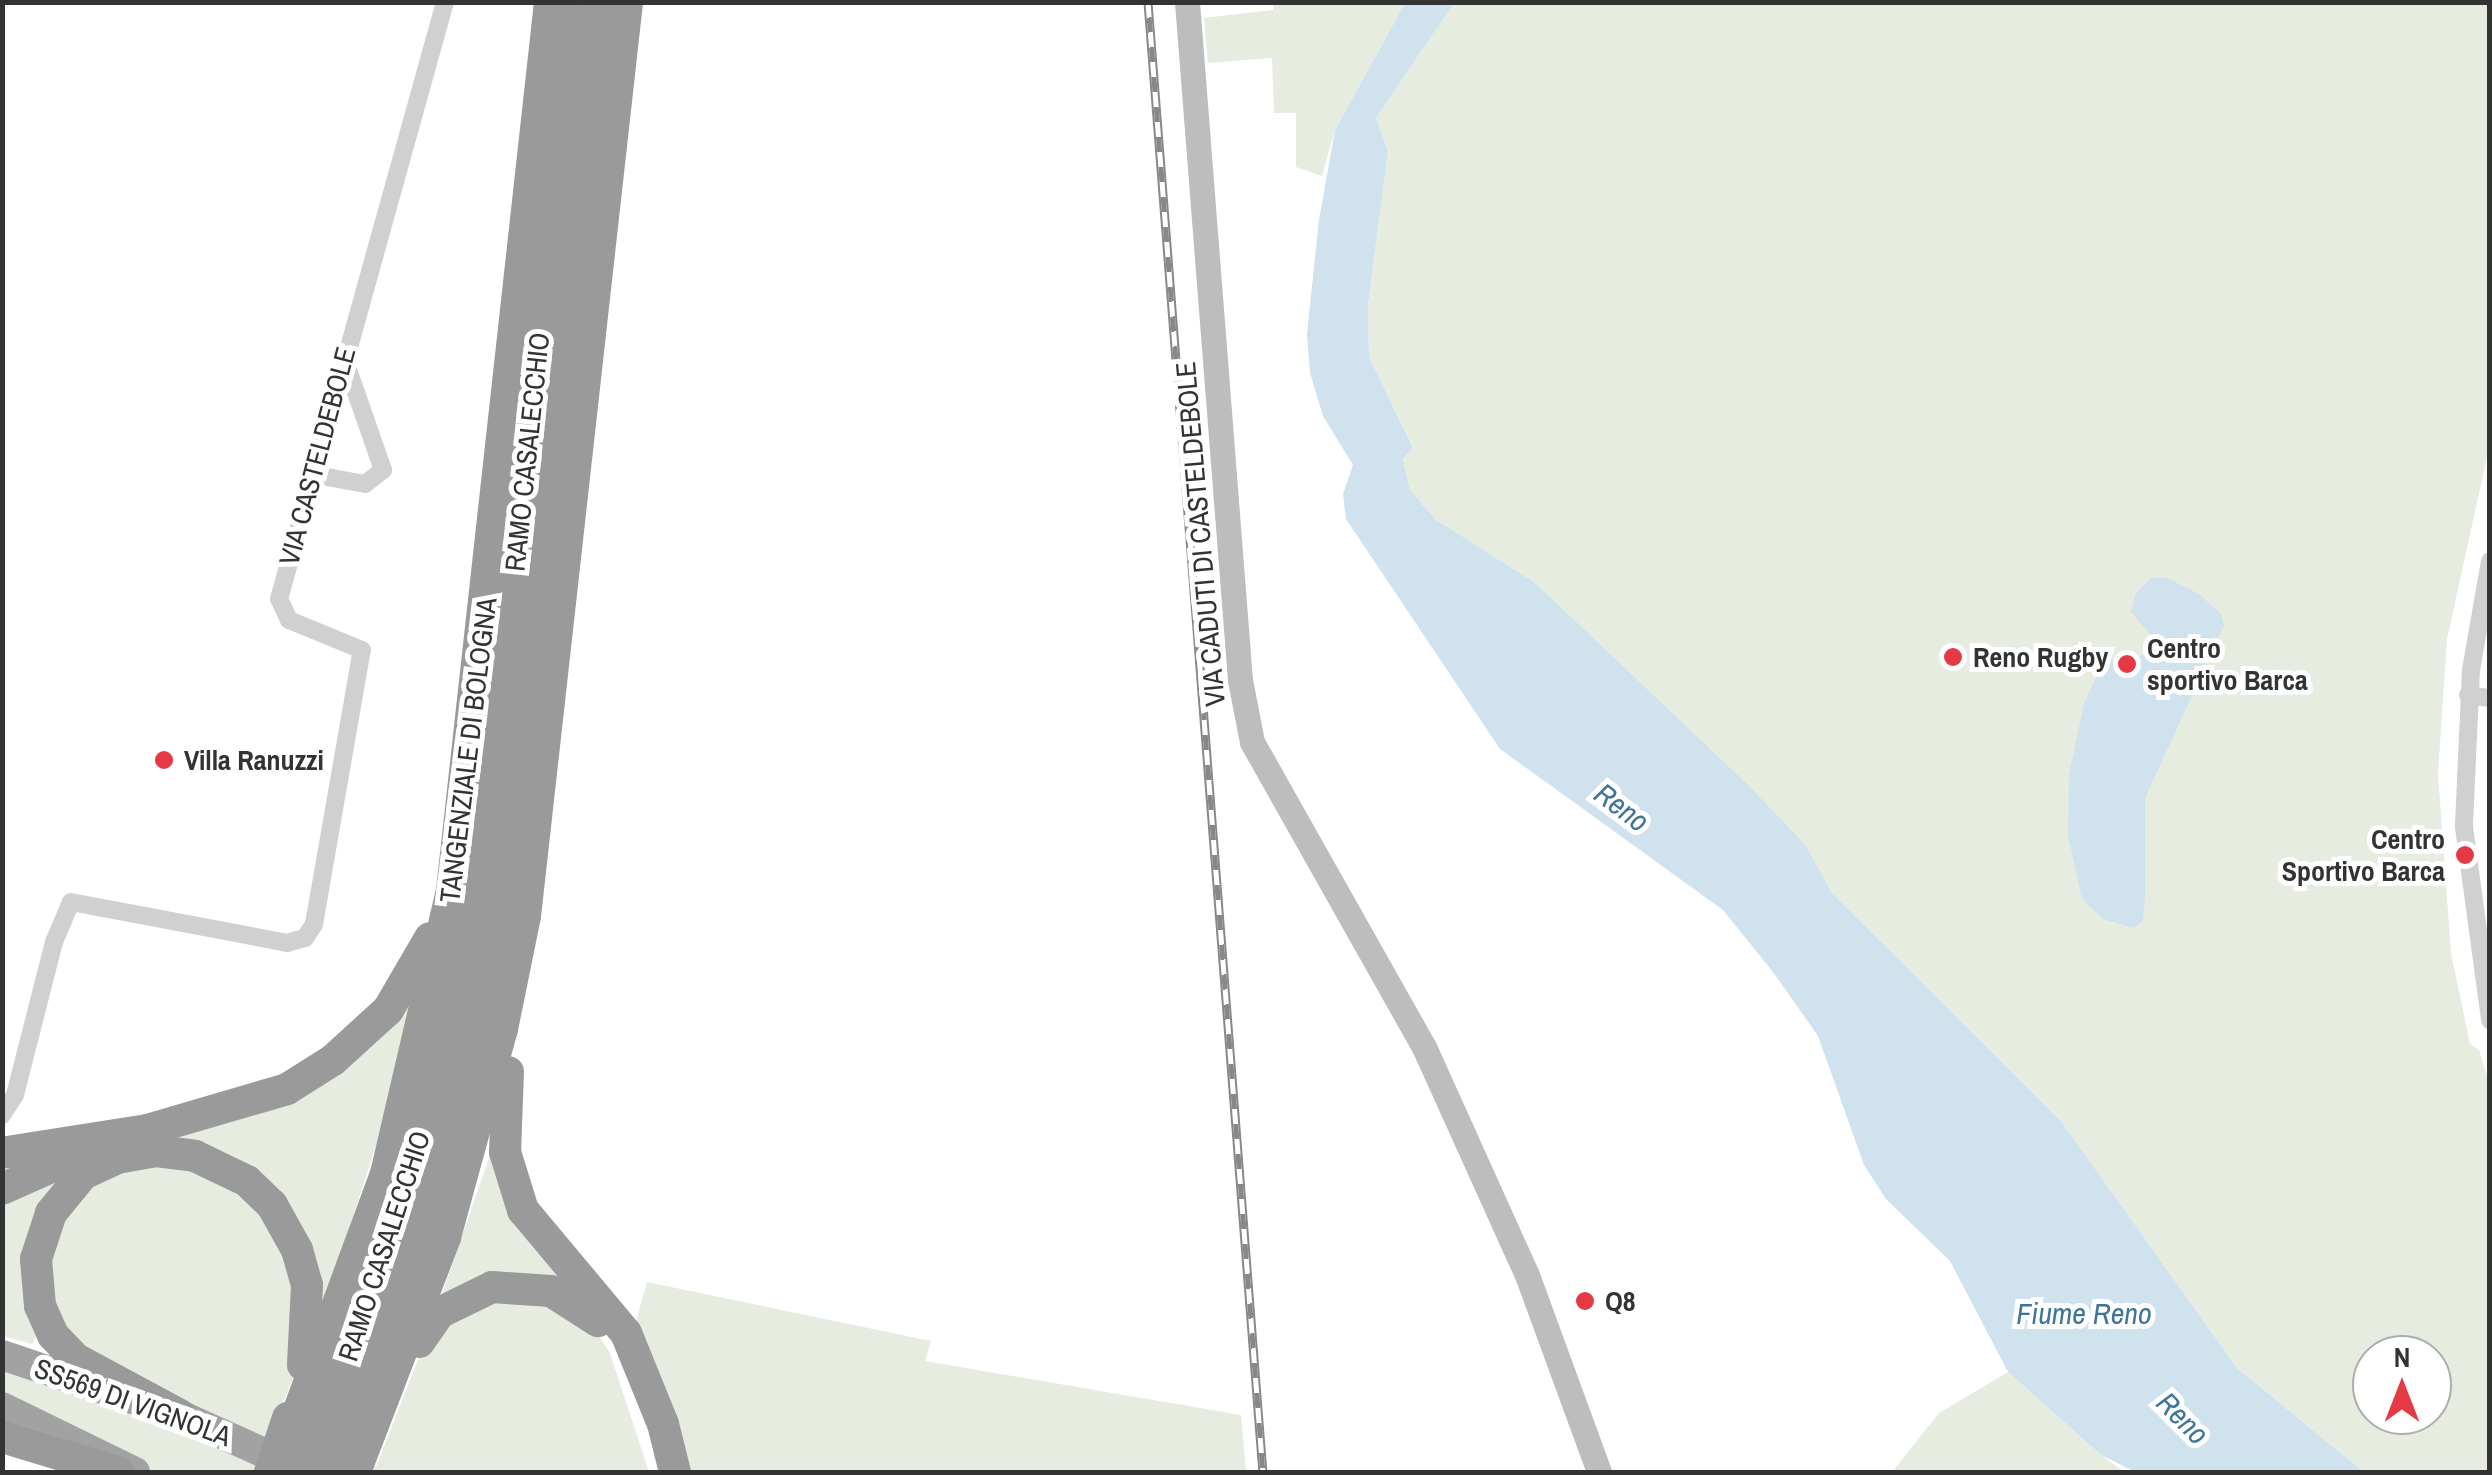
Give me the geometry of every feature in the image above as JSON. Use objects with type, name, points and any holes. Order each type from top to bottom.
[{"type":"highway","name":"TANGENZIALE DI BOLOGNA","points":[[325,1446],[364,1243],[418,1056],[452,890],[474,728],[550,2]]},
{"type":"highway","name":"RAMO CASALECCHIO","points":[[325,1446],[415,1162],[479,879],[576,2]]},
{"type":"highway","name":"RAMO CASALECCHIO","points":[[300,1472],[325,1446],[440,1162],[496,924],[513,820],[600,2]]},
{"type":"highway","points":[[626,2],[524,916],[523,991],[503,1114],[509,1170],[534,1228],[626,1333],[663,1424],[675,1472]]},
{"type":"highway","points":[[2,1153],[148,1130],[270,1097],[333,1060],[388,1010],[430,938],[474,728]]},
{"type":"highway","points":[[381,1411],[472,1144],[524,916]]},
{"type":"highway","points":[[2,1190],[148,1130]]},
{"type":"highway","points":[[180,1415],[76,1359],[53,1335],[36,1290],[38,1242],[60,1198],[99,1165],[139,1153],[176,1152],[214,1162],[247,1180],[281,1217],[297,1250],[310,1319],[325,1446]]},
{"type":"highway","points":[[268,1466],[325,1446],[381,1411],[439,1313],[478,1291],[537,1288],[580,1305],[609,1335],[658,1472]]},
{"type":"highway","name":"SS569 DI VIGNOLA","points":[[2,1355],[180,1415],[268,1466]]},
{"type":"highway","name":"SS569 DI VIGNOLA","points":[[2,1407],[135,1472]]},
{"type":"highway","points":[[2,1437],[118,1472]]},
{"type":"main road","name":"VIA CADUTI DI CASTELDEBOLE","points":[[1187,2],[1240,680],[1252,742],[1402,1004],[1556,1346],[1599,1472]]},
{"type":"street","name":"VIA CASTELDEBOLE","points":[[2,1114],[15,1095],[54,942],[71,902],[288,943],[304,938],[314,924],[362,650],[289,620],[279,599],[310,474],[445,2]]},
{"type":"street","points":[[310,474],[365,484],[383,470],[344,358]]},
{"type":"street","points":[[2490,561],[2468,695],[2465,855],[2490,1020]]},
{"type":"street","points":[[2468,695],[2490,698]]},
{"type":"shaded area","points":[[1274,3],[1405,3],[1335,130],[1322,176],[1296,167],[1296,113],[1274,113],[1272,58],[1208,63],[1204,18],[1273,10]]},
{"type":"shaded area","points":[[1454,3],[2489,4],[2489,448],[2447,639],[2438,774],[2451,953],[2470,1044],[2479,1050],[2489,1083],[2489,1472],[2364,1472],[2237,1368],[2061,1121],[1832,893],[1805,844],[1534,582],[1435,519],[1410,490],[1403,459],[1413,446],[1369,357],[1368,305],[1388,152],[1376,118]]},
{"type":"shaded area","points":[[410,997],[398,1078],[323,1308],[289,1214],[141,1139],[244,1113]]},
{"type":"shaded area","points":[[492,1149],[580,1292],[442,1294]]},
{"type":"shaded area","points":[[161,1157],[239,1181],[296,1267],[298,1366],[277,1417],[376,1467],[426,1339],[512,1291],[591,1324],[610,1353],[649,1472],[343,1472],[110,1369],[69,1340],[44,1276],[73,1193]]},
{"type":"shaded area","points":[[58,1181],[37,1335],[32,1344],[3,1336],[3,1197]]},
{"type":"shaded area","points":[[647,1282],[931,1341],[925,1361],[1241,1415],[1246,1472],[684,1472],[634,1328]]},
{"type":"shaded area","points":[[3,1365],[66,1385],[283,1472],[155,1472],[3,1396]]},
{"type":"shaded area","points":[[2008,1372],[2124,1472],[1892,1472],[1939,1413]]},
{"type":"water","name":"Fiume Reno","points":[[1405,3],[1454,3],[1376,118],[1388,152],[1368,305],[1369,357],[1413,447],[1403,459],[1410,490],[1435,519],[1534,582],[1747,784],[1805,844],[1832,893],[2061,1121],[2237,1368],[2364,1472],[2135,1472],[2101,1455],[2008,1372],[1950,1261],[1886,1199],[1864,1165],[1818,1036],[1773,972],[1723,910],[1500,749],[1346,519],[1343,494],[1353,465],[1323,416],[1310,373],[1307,334],[1319,220],[1335,130]]},
{"type":"water","points":[[2151,578],[2167,578],[2199,594],[2221,614],[2224,626],[2145,798],[2145,899],[2143,920],[2134,928],[2103,919],[2082,899],[2068,836],[2069,775],[2084,703],[2104,661],[2148,655],[2151,635],[2131,612],[2136,593]]},
{"type":"railway","points":[[1148,2],[1263,1472]]},
{"type":"place","name":"Reno Rugby","points":[[1953,657]]},
{"type":"place","name":"Centro sportivo Barca","points":[[2127,664]]},
{"type":"place","name":"Villa Ranuzzi","points":[[164,760]]},
{"type":"place","name":"Centro Sportivo Barca","points":[[2465,855]]},
{"type":"place","name":"Q8","points":[[1585,1301]]},
{"type":"water label","name":"Reno","points":[[1622,807]]},
{"type":"water label","name":"Reno","points":[[2183,1418]]}]
